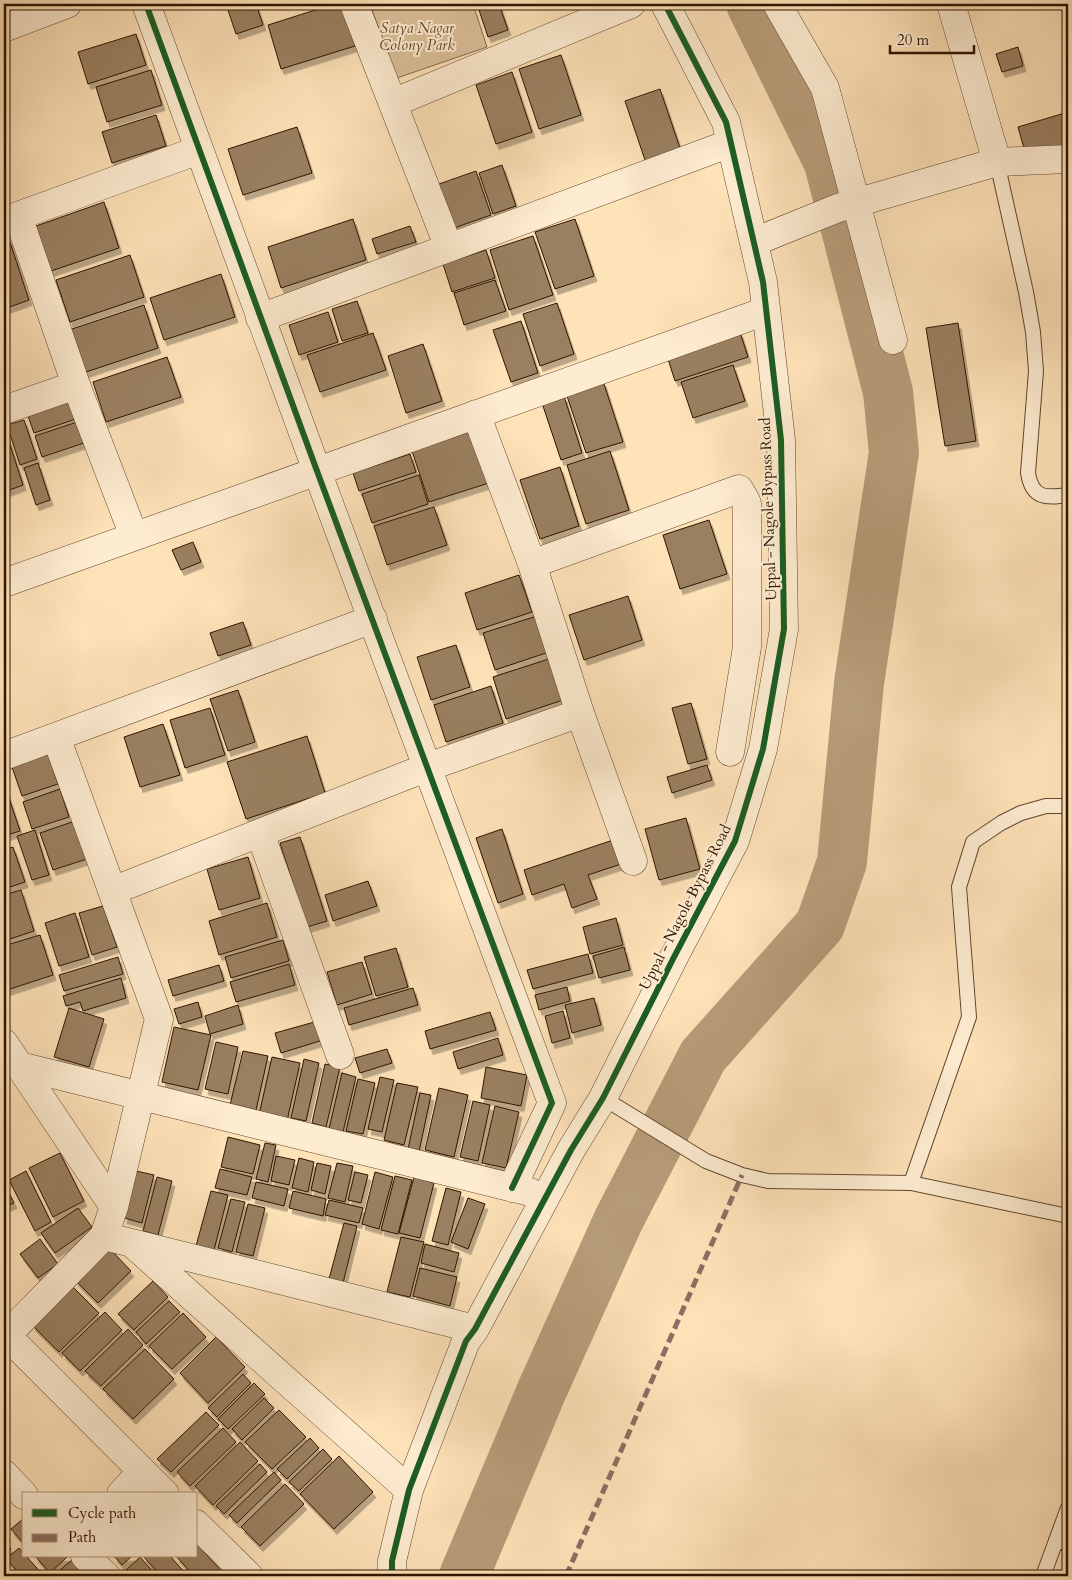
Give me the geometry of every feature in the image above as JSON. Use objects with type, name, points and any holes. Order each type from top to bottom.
[{"type":"street","points":[[4,28],[67,4]]},
{"type":"street","points":[[146,4],[260,318],[552,1103],[512,1188]]},
{"type":"street","points":[[354,4],[449,248]]},
{"type":"street","points":[[393,103],[632,4]]},
{"type":"street","name":"Uppal - Nagole Bypass Road","points":[[392,1576],[392,1561],[410,1490],[466,1342],[475,1329],[576,1142],[603,1098],[735,841],[763,750],[784,629],[781,440],[766,311],[754,242],[726,122],[665,4]]},
{"type":"street","points":[[778,4],[826,88],[854,203],[893,340]]},
{"type":"street","points":[[951,4],[996,162]]},
{"type":"street","points":[[260,318],[731,143]]},
{"type":"street","points":[[134,536],[11,218],[198,150]]},
{"type":"street","points":[[754,242],[854,203],[996,162],[1068,159]]},
{"type":"street","points":[[4,583],[766,311]]},
{"type":"street","points":[[4,410],[76,385]]},
{"type":"street","points":[[476,414],[532,564],[580,713],[633,861]]},
{"type":"street","points":[[532,564],[739,489],[747,503],[747,647],[730,752]]},
{"type":"street","points":[[4,756],[373,619]]},
{"type":"street","points":[[112,891],[428,767],[580,713]]},
{"type":"street","points":[[56,737],[159,1019],[114,1207],[104,1236],[5,1335],[163,1492]]},
{"type":"street","points":[[260,833],[340,1055]]},
{"type":"street","points":[[4,1043],[114,1207]]},
{"type":"street","points":[[20,1066],[546,1196]]},
{"type":"street","points":[[104,1236],[475,1329]]},
{"type":"street","points":[[132,1242],[410,1490]]},
{"type":"street","points":[[123,1492],[142,1471]]},
{"type":"street","points":[[4,1474],[22,1493]]},
{"type":"street","points":[[198,1526],[249,1576]]},
{"type":"street","points":[[87,1558],[106,1576]]},
{"type":"lane","points":[[996,162],[1026,292],[1033,332],[1036,372],[1028,473],[1029,482],[1034,490],[1044,497],[1068,496]]},
{"type":"lane","points":[[911,1183],[969,1017],[959,887],[973,842],[1001,823],[1021,813],[1046,806],[1068,806]]},
{"type":"lane","points":[[603,1098],[706,1161],[742,1175],[768,1181],[911,1183],[1068,1216]]},
{"type":"lane","points":[[1043,1576],[1062,1542],[1068,1508]]},
{"type":"green space","name":"Satya Nagar Colony Park","points":[[391,4],[473,4],[487,47],[397,78],[372,10]]},
{"type":"building","points":[[226,4],[256,4],[263,25],[236,34]]},
{"type":"building","points":[[334,4],[342,4],[355,46],[281,69],[268,25]]},
{"type":"building","points":[[477,4],[499,4],[508,30],[488,37]]},
{"type":"building","points":[[136,34],[146,65],[88,84],[78,52]]},
{"type":"building","points":[[1018,47],[1023,66],[1002,72],[996,54]]},
{"type":"building","points":[[561,55],[581,115],[539,129],[519,69]]},
{"type":"building","points":[[151,70],[162,105],[107,122],[96,87]]},
{"type":"building","points":[[512,72],[532,132],[496,144],[476,85]]},
{"type":"building","points":[[660,89],[681,151],[646,163],[625,101]]},
{"type":"building","points":[[1068,112],[1068,147],[1027,159],[1018,127]]},
{"type":"building","points":[[156,115],[166,146],[112,163],[102,132]]},
{"type":"building","points":[[297,127],[312,173],[243,195],[228,149]]},
{"type":"building","points":[[502,165],[516,206],[493,214],[479,173]]},
{"type":"building","points":[[476,171],[491,215],[454,228],[439,184]]},
{"type":"building","points":[[104,202],[119,248],[51,271],[36,226]]},
{"type":"building","points":[[353,219],[366,260],[281,288],[268,247]]},
{"type":"building","points":[[575,219],[594,276],[555,289],[535,232]]},
{"type":"building","points":[[410,226],[416,242],[377,254],[372,239]]},
{"type":"building","points":[[533,236],[553,295],[509,310],[490,250]]},
{"type":"building","points":[[9,239],[29,300],[4,309],[4,241]]},
{"type":"building","points":[[486,250],[495,278],[452,292],[443,264]]},
{"type":"building","points":[[130,255],[144,297],[70,322],[56,280]]},
{"type":"building","points":[[221,274],[235,317],[164,340],[150,298]]},
{"type":"building","points":[[495,280],[506,311],[464,325],[454,293]]},
{"type":"building","points":[[357,301],[368,333],[342,341],[332,309]]},
{"type":"building","points":[[557,303],[574,354],[540,366],[523,314]]},
{"type":"building","points":[[144,305],[158,348],[83,373],[69,330]]},
{"type":"building","points":[[328,312],[338,342],[299,355],[289,325]]},
{"type":"building","points":[[521,321],[538,373],[511,382],[493,330]]},
{"type":"building","points":[[958,323],[976,441],[945,446],[926,328]]},
{"type":"building","points":[[740,332],[748,357],[675,381],[667,356]]},
{"type":"building","points":[[373,333],[386,370],[320,392],[307,355]]},
{"type":"building","points":[[423,344],[442,401],[406,413],[388,356]]},
{"type":"building","points":[[167,357],[181,397],[106,422],[93,382]]},
{"type":"building","points":[[733,365],[745,401],[693,418],[681,382]]},
{"type":"building","points":[[603,381],[623,442],[586,453],[566,393]]},
{"type":"building","points":[[564,396],[582,453],[561,460],[542,403]]},
{"type":"building","points":[[71,401],[76,419],[34,433],[28,416]]},
{"type":"building","points":[[24,420],[37,459],[20,465],[7,425]]},
{"type":"building","points":[[83,420],[90,441],[42,457],[35,436]]},
{"type":"building","points":[[4,426],[23,485],[4,492]]},
{"type":"building","points":[[472,431],[489,483],[429,502],[412,451]]},
{"type":"building","points":[[610,451],[629,510],[586,524],[567,465]]},
{"type":"building","points":[[410,454],[416,472],[359,491],[353,473]]},
{"type":"building","points":[[38,463],[50,500],[36,505],[24,468]]},
{"type":"building","points":[[560,467],[579,526],[540,539],[520,480]]},
{"type":"building","points":[[419,475],[428,504],[372,523],[362,494]]},
{"type":"building","points":[[434,507],[447,545],[387,565],[374,526]]},
{"type":"building","points":[[709,520],[727,574],[680,589],[663,535]]},
{"type":"building","points":[[193,542],[201,562],[181,570],[172,550]]},
{"type":"building","points":[[519,575],[532,612],[477,630],[465,593]]},
{"type":"building","points":[[628,596],[642,640],[584,660],[569,615]]},
{"type":"building","points":[[537,616],[549,652],[495,670],[483,633]]},
{"type":"building","points":[[243,622],[251,645],[218,656],[210,633]]},
{"type":"building","points":[[456,645],[470,687],[431,700],[417,657]]},
{"type":"building","points":[[555,657],[569,698],[506,719],[493,677]]},
{"type":"building","points":[[491,686],[503,723],[446,742],[434,705]]},
{"type":"building","points":[[238,690],[255,742],[228,751],[210,699]]},
{"type":"building","points":[[691,703],[707,759],[688,764],[672,708]]},
{"type":"building","points":[[210,708],[225,755],[185,768],[170,720]]},
{"type":"building","points":[[163,724],[180,775],[140,787],[124,737]]},
{"type":"building","points":[[307,736],[325,793],[246,819],[227,762]]},
{"type":"building","points":[[47,752],[58,784],[22,796],[11,764]]},
{"type":"building","points":[[707,765],[712,780],[672,793],[667,777]]},
{"type":"building","points":[[4,783],[20,831],[4,836]]},
{"type":"building","points":[[60,789],[69,817],[32,829],[23,802]]},
{"type":"building","points":[[686,818],[700,869],[659,880],[645,829]]},
{"type":"building","points":[[75,821],[87,859],[53,870],[40,833]]},
{"type":"building","points":[[502,829],[523,894],[498,903],[476,838]]},
{"type":"building","points":[[35,830],[49,875],[32,880],[17,836]]},
{"type":"building","points":[[300,837],[327,921],[307,927],[280,843]]},
{"type":"building","points":[[613,840],[621,864],[588,875],[597,899],[572,908],[564,884],[532,895],[524,870]]},
{"type":"building","points":[[13,847],[25,882],[4,889],[4,850]]},
{"type":"building","points":[[248,857],[260,898],[219,910],[207,869]]},
{"type":"building","points":[[368,881],[377,906],[333,921],[325,895]]},
{"type":"building","points":[[21,890],[34,931],[4,941],[4,895]]},
{"type":"building","points":[[267,903],[277,937],[219,955],[209,921]]},
{"type":"building","points":[[103,906],[117,947],[92,955],[79,913]]},
{"type":"building","points":[[75,913],[89,957],[59,966],[45,923]]},
{"type":"building","points":[[616,918],[623,945],[590,954],[583,927]]},
{"type":"building","points":[[40,935],[53,975],[4,991],[4,946]]},
{"type":"building","points":[[283,940],[289,961],[231,978],[225,957]]},
{"type":"building","points":[[624,947],[630,970],[599,978],[593,956]]},
{"type":"building","points":[[396,948],[408,987],[376,996],[364,957]]},
{"type":"building","points":[[588,954],[593,973],[533,989],[527,970]]},
{"type":"building","points":[[118,957],[123,974],[64,991],[59,975]]},
{"type":"building","points":[[362,962],[372,994],[337,1005],[327,972]]},
{"type":"building","points":[[289,964],[295,985],[236,1002],[230,982]]},
{"type":"building","points":[[219,965],[224,981],[173,996],[168,980]]},
{"type":"building","points":[[121,978],[126,998],[83,1011],[80,1002],[66,1006],[63,996]]},
{"type":"building","points":[[567,987],[570,1001],[539,1010],[535,995]]},
{"type":"building","points":[[413,988],[418,1005],[349,1025],[344,1008]]},
{"type":"building","points":[[594,998],[601,1025],[572,1033],[565,1005]]},
{"type":"building","points":[[198,1002],[202,1017],[179,1024],[174,1009]]},
{"type":"building","points":[[238,1005],[243,1024],[210,1034],[205,1016]]},
{"type":"building","points":[[69,1008],[104,1019],[89,1067],[54,1057]]},
{"type":"building","points":[[563,1011],[570,1038],[552,1043],[545,1016]]},
{"type":"building","points":[[490,1012],[496,1030],[430,1049],[425,1031]]},
{"type":"building","points":[[318,1021],[323,1040],[281,1053],[275,1033]]},
{"type":"building","points":[[174,1027],[211,1035],[198,1090],[162,1082]]},
{"type":"building","points":[[498,1038],[503,1055],[458,1069],[453,1052]]},
{"type":"building","points":[[216,1042],[238,1047],[228,1094],[205,1089]]},
{"type":"building","points":[[387,1049],[392,1063],[360,1073],[355,1058]]},
{"type":"building","points":[[243,1051],[268,1056],[256,1110],[230,1105]]},
{"type":"building","points":[[272,1057],[300,1063],[287,1121],[259,1115]]},
{"type":"building","points":[[304,1059],[319,1063],[306,1121],[291,1118]]},
{"type":"building","points":[[325,1064],[340,1067],[326,1127],[312,1123]]},
{"type":"building","points":[[486,1067],[527,1075],[521,1106],[481,1098]]},
{"type":"building","points":[[342,1073],[356,1077],[343,1132],[329,1129]]},
{"type":"building","points":[[380,1077],[394,1080],[382,1132],[368,1129]]},
{"type":"building","points":[[358,1079],[375,1083],[363,1134],[346,1131]]},
{"type":"building","points":[[397,1083],[418,1087],[404,1145],[384,1140]]},
{"type":"building","points":[[439,1088],[468,1095],[454,1157],[425,1150]]},
{"type":"building","points":[[420,1093],[431,1095],[419,1152],[408,1149]]},
{"type":"building","points":[[473,1101],[490,1105],[478,1161],[460,1157]]},
{"type":"building","points":[[495,1106],[519,1112],[506,1168],[482,1163]]},
{"type":"building","points":[[228,1137],[260,1145],[253,1174],[221,1167]]},
{"type":"building","points":[[265,1143],[276,1145],[268,1182],[256,1179]]},
{"type":"building","points":[[60,1153],[84,1201],[53,1217],[29,1168]]},
{"type":"building","points":[[276,1156],[295,1160],[289,1185],[271,1181]]},
{"type":"building","points":[[299,1158],[314,1162],[308,1192],[292,1188]]},
{"type":"building","points":[[317,1163],[331,1166],[325,1194],[311,1190]]},
{"type":"building","points":[[337,1163],[353,1166],[345,1202],[328,1198]]},
{"type":"building","points":[[220,1169],[252,1177],[247,1195],[215,1188]]},
{"type":"building","points":[[26,1171],[51,1222],[35,1231],[9,1180]]},
{"type":"building","points":[[136,1171],[154,1175],[142,1223],[124,1218]]},
{"type":"building","points":[[355,1172],[368,1175],[361,1203],[348,1200]]},
{"type":"building","points":[[375,1172],[393,1177],[379,1229],[362,1224]]},
{"type":"building","points":[[395,1176],[412,1180],[398,1234],[381,1230]]},
{"type":"building","points":[[157,1177],[172,1181],[158,1235],[143,1231]]},
{"type":"building","points":[[414,1177],[434,1183],[420,1238],[399,1233]]},
{"type":"building","points":[[256,1182],[288,1189],[284,1206],[252,1198]]},
{"type":"building","points":[[446,1188],[461,1192],[448,1245],[432,1241]]},
{"type":"building","points":[[8,1191],[14,1203],[4,1207],[4,1193]]},
{"type":"building","points":[[211,1191],[228,1195],[214,1250],[196,1246]]},
{"type":"building","points":[[293,1191],[326,1199],[323,1216],[289,1208]]},
{"type":"building","points":[[468,1198],[485,1204],[468,1249],[451,1242]]},
{"type":"building","points":[[231,1199],[245,1202],[232,1252],[218,1248]]},
{"type":"building","points":[[329,1200],[363,1208],[359,1223],[325,1215]]},
{"type":"building","points":[[248,1204],[265,1208],[253,1256],[236,1252]]},
{"type":"building","points":[[78,1208],[92,1227],[55,1253],[41,1233]]},
{"type":"building","points":[[344,1223],[357,1226],[343,1283],[329,1279]]},
{"type":"building","points":[[401,1237],[424,1242],[410,1297],[387,1292]]},
{"type":"building","points":[[40,1239],[58,1264],[38,1278],[20,1254]]},
{"type":"building","points":[[425,1244],[459,1253],[454,1272],[421,1263]]},
{"type":"building","points":[[109,1248],[131,1271],[98,1303],[75,1280]]},
{"type":"building","points":[[420,1268],[457,1277],[450,1306],[413,1296]]},
{"type":"building","points":[[153,1281],[168,1297],[134,1330],[118,1314]]},
{"type":"building","points":[[72,1286],[99,1313],[59,1352],[32,1325]]},
{"type":"building","points":[[169,1301],[180,1312],[146,1344],[136,1332]]},
{"type":"building","points":[[105,1312],[122,1330],[80,1371],[62,1353]]},
{"type":"building","points":[[183,1313],[206,1337],[172,1369],[149,1346]]},
{"type":"building","points":[[128,1329],[143,1345],[101,1386],[85,1371]]},
{"type":"building","points":[[216,1337],[245,1367],[208,1403],[180,1373]]},
{"type":"building","points":[[145,1349],[174,1379],[133,1419],[103,1389]]},
{"type":"building","points":[[243,1374],[251,1383],[217,1417],[208,1408]]},
{"type":"building","points":[[254,1383],[265,1394],[228,1429],[218,1419]]},
{"type":"building","points":[[264,1398],[274,1408],[242,1440],[232,1429]]},
{"type":"building","points":[[279,1410],[306,1437],[272,1469],[245,1442]]},
{"type":"building","points":[[206,1412],[219,1425],[171,1472],[157,1459]]},
{"type":"building","points":[[223,1428],[236,1442],[190,1486],[177,1472]]},
{"type":"building","points":[[310,1438],[319,1448],[287,1479],[277,1469]]},
{"type":"building","points":[[240,1442],[258,1461],[213,1505],[195,1486]]},
{"type":"building","points":[[323,1449],[332,1459],[299,1491],[289,1482]]},
{"type":"building","points":[[339,1456],[373,1492],[334,1529],[300,1494]]},
{"type":"building","points":[[260,1464],[267,1472],[224,1514],[216,1506]]},
{"type":"building","points":[[274,1472],[281,1480],[237,1523],[229,1515]]},
{"type":"building","points":[[285,1484],[304,1504],[260,1546],[241,1527]]},
{"type":"building","points":[[22,1520],[22,1542],[11,1529]]},
{"type":"building","points":[[4,1541],[11,1549],[4,1555]]},
{"type":"building","points":[[198,1545],[226,1576],[194,1576],[178,1558],[198,1558]]},
{"type":"building","points":[[19,1548],[22,1552],[22,1558],[28,1558],[44,1576],[22,1576],[6,1559]]},
{"type":"building","points":[[37,1558],[66,1558],[50,1573]]},
{"type":"building","points":[[116,1558],[130,1558],[122,1565]]},
{"type":"building","points":[[141,1558],[157,1576],[127,1576],[124,1572]]},
{"type":"building","points":[[145,1558],[172,1558],[188,1576],[161,1576]]},
{"type":"building","points":[[73,1559],[86,1574],[84,1576],[53,1576]]},
{"type":"waterway","points":[[464,1576],[542,1390],[618,1221],[703,1056],[820,925],[842,862],[859,683],[894,452],[888,392],[829,163],[751,4]]},
{"type":"marked path","points":[[566,1576],[742,1175]]},
{"type":"cycle path","points":[[146,4],[552,1103],[512,1188]]},
{"type":"cycle path","points":[[392,1576],[392,1561],[409,1490],[466,1341],[475,1329],[571,1150],[603,1098],[735,841],[763,749],[784,629],[781,440],[763,282],[726,122],[665,4]]}]
